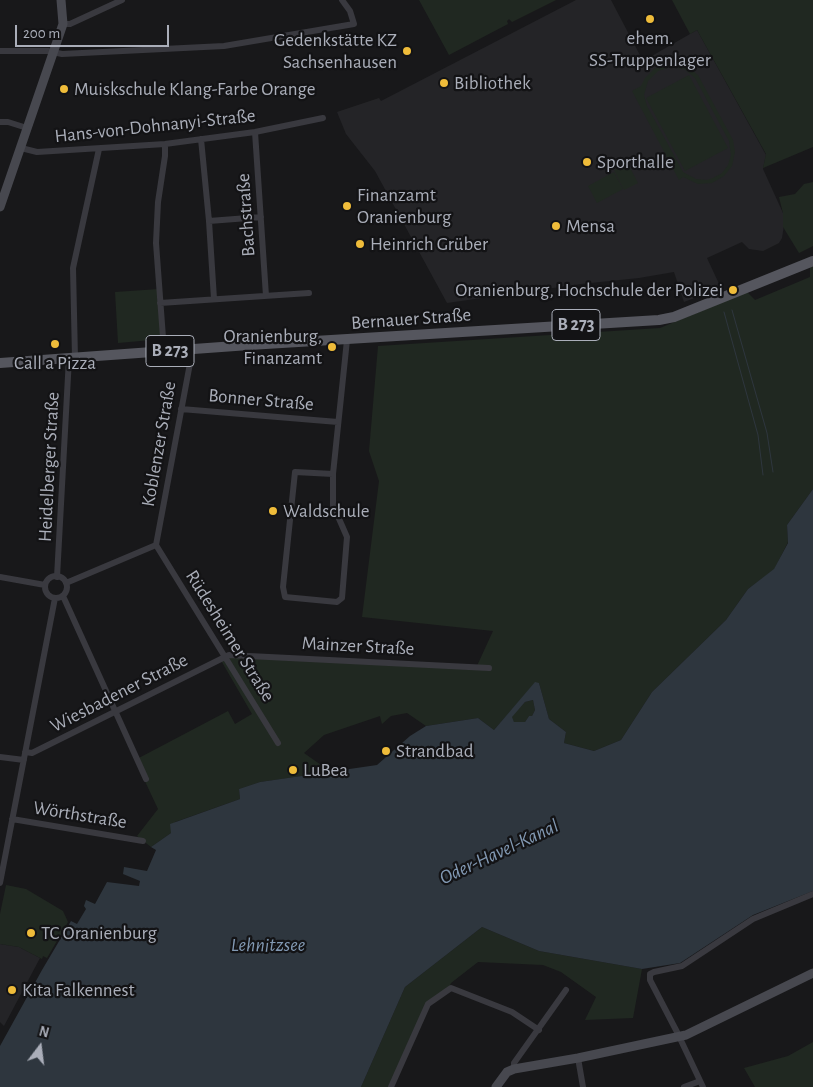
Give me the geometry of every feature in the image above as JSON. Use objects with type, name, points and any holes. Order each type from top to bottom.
[{"type":"main road","name":"Bernauer Straße","points":[[0,364],[190,349],[659,320],[674,317],[813,260]]},
{"type":"street","points":[[0,207],[63,24],[61,0]]},
{"type":"street","points":[[63,24],[70,24],[122,0]]},
{"type":"street","points":[[0,51],[54,52],[62,54],[224,46],[354,24],[350,11],[342,0]]},
{"type":"street","name":"Hans-von-Dohnanyi-Straße","points":[[21,148],[37,152],[165,144],[255,132],[322,118]]},
{"type":"street","points":[[0,122],[8,122],[27,128]]},
{"type":"street","name":"Bachstraße","points":[[255,132],[266,296]]},
{"type":"street","points":[[201,139],[214,299]]},
{"type":"street","points":[[164,351],[156,242],[158,202],[165,144]]},
{"type":"street","name":"Heidelberger Straße","points":[[57,577],[72,358],[73,268],[99,149]]},
{"type":"street","points":[[209,221],[262,217]]},
{"type":"street","points":[[160,303],[310,293]]},
{"type":"street","points":[[333,474],[295,472],[283,587],[286,597],[337,602],[342,598],[347,537],[332,505],[333,474],[346,340]]},
{"type":"street","name":"Koblenzer Straße","points":[[156,545],[190,358],[190,349]]},
{"type":"street","name":"Bonner Straße","points":[[181,409],[338,422]]},
{"type":"street","points":[[66,583],[156,545]]},
{"type":"street","name":"Rüdesheimer Straße","points":[[156,545],[278,743]]},
{"type":"street","points":[[0,577],[45,585]]},
{"type":"street","points":[[62,578],[66,583],[67,590],[63,596],[55,598],[48,596],[45,585],[49,579],[62,578]]},
{"type":"street","points":[[63,596],[146,779]]},
{"type":"street","points":[[0,883],[3,856],[24,760],[55,598]]},
{"type":"street","name":"Mainzer Straße","points":[[225,656],[489,668]]},
{"type":"street","name":"Wiesbadener Straße","points":[[25,752],[32,753],[225,656]]},
{"type":"street","points":[[0,757],[24,760]]},
{"type":"street","name":"Wörthstraße","points":[[12,819],[143,841]]},
{"type":"street","points":[[684,1087],[701,1084],[680,1037],[650,980],[650,974],[682,966],[753,919],[813,894]]},
{"type":"street","points":[[496,1087],[506,1073],[514,1069],[680,1037],[813,973]]},
{"type":"street","points":[[391,1087],[428,1004],[451,988],[512,1012],[539,1030]]},
{"type":"street","points":[[514,1069],[513,1065],[566,990]]},
{"type":"street","points":[[578,1058],[583,1087]]},
{"type":"shaded area","points":[[419,0],[556,0],[512,22],[509,19],[507,21],[508,24],[449,55]]},
{"type":"shaded area","points":[[576,0],[611,0],[643,61],[697,30],[766,155],[763,169],[783,213],[782,238],[779,243],[763,251],[749,249],[742,242],[707,258],[721,288],[684,302],[674,272],[447,303],[375,171],[346,134],[337,112],[379,98],[381,101]]},
{"type":"shaded area","points":[[672,0],[813,0],[813,147],[763,168],[766,154],[697,30],[690,34]]},
{"type":"shaded area","points":[[670,63],[687,66],[698,75],[733,140],[735,152],[732,166],[724,176],[712,183],[698,184],[683,177],[679,180],[632,91],[641,86],[645,78],[654,69]],"holes":[[[670,67],[684,69],[695,78],[729,141],[731,155],[728,165],[722,173],[707,180],[696,179],[683,172],[647,106],[644,95],[648,81],[658,71]]]},
{"type":"shaded area","points":[[689,75],[728,148],[685,171],[646,98]]},
{"type":"shaded area","points":[[628,164],[638,183],[624,190],[614,170]]},
{"type":"shaded area","points":[[614,172],[623,189],[597,203],[588,186]]},
{"type":"shaded area","points":[[813,182],[813,246],[799,253],[783,227],[783,213],[779,197],[795,194],[804,184]]},
{"type":"shaded area","points":[[813,265],[813,489],[787,525],[788,542],[774,570],[748,589],[726,620],[652,692],[621,740],[594,751],[564,743],[566,732],[549,719],[539,683],[535,683],[494,730],[478,718],[426,726],[407,713],[391,716],[382,724],[380,716],[324,735],[304,753],[331,772],[260,782],[239,789],[240,799],[175,822],[171,833],[151,847],[137,836],[158,809],[135,760],[228,711],[235,724],[252,714],[219,657],[476,668],[493,631],[362,617],[379,481],[369,451],[378,346],[660,328],[747,292],[755,300],[810,277],[810,266]]},
{"type":"shaded area","points":[[159,289],[163,339],[118,343],[115,292]]},
{"type":"shaded area","points":[[533,700],[535,710],[532,716],[529,716],[525,722],[514,722],[511,717],[525,702]]},
{"type":"shaded area","name":"TC Oranienburg","points":[[6,885],[26,889],[63,911],[68,922],[47,958],[43,956],[42,959],[19,947],[0,944],[0,914]]},
{"type":"shaded area","points":[[482,927],[539,951],[642,969],[633,1018],[585,1020],[596,997],[561,972],[543,965],[478,962],[451,983],[446,993],[430,1006],[390,1087],[361,1087],[405,987]]},
{"type":"shaded area","name":"Kita Falkennest","points":[[0,944],[19,947],[40,958],[4,1026],[0,1022]]},
{"type":"shaded area","points":[[813,1042],[813,1087],[755,1087],[744,1068],[788,1056]]},
{"type":"water","name":"Lehnitzsee","points":[[813,489],[813,891],[753,915],[680,963],[642,969],[539,951],[482,927],[405,987],[361,1087],[0,1087],[0,1046],[71,921],[77,924],[86,909],[84,906],[86,900],[95,904],[107,882],[139,886],[140,881],[123,874],[124,867],[147,871],[156,850],[151,847],[171,833],[170,824],[240,799],[239,789],[260,782],[377,765],[410,736],[426,726],[478,718],[494,730],[535,682],[539,683],[549,719],[566,732],[564,743],[594,751],[621,740],[652,692],[726,620],[748,589],[774,569],[788,543],[787,525]],"holes":[[[533,700],[535,710],[532,716],[529,716],[525,722],[514,722],[512,717],[525,702]]]},
{"type":"waterway","points":[[732,310],[767,433],[773,472]]},
{"type":"waterway","points":[[724,312],[758,435],[763,475]]},
{"type":"place","name":"ehem. SS-Truppenlager","points":[[650,19]]},
{"type":"place","name":"Gedenkstätte KZ Sachsenhausen","points":[[407,51]]},
{"type":"place","name":"Bibliothek","points":[[444,83]]},
{"type":"place","name":"Muiskschule Klang-Farbe Orange","points":[[64,89]]},
{"type":"place","name":"Sporthalle","points":[[587,162]]},
{"type":"place","name":"Finanzamt Oranienburg","points":[[347,206]]},
{"type":"place","name":"Mensa","points":[[556,226]]},
{"type":"place","name":"Heinrich Grüber","points":[[360,244]]},
{"type":"place","name":"Oranienburg, Hochschule der Polizei","points":[[733,290]]},
{"type":"place","name":"Call a Pizza","points":[[55,344]]},
{"type":"place","name":"Oranienburg, Finanzamt","points":[[332,347]]},
{"type":"place","name":"Waldschule","points":[[273,511]]},
{"type":"place","name":"Strandbad","points":[[386,751]]},
{"type":"place","name":"LuBea","points":[[293,770]]},
{"type":"place","name":"TC Oranienburg","points":[[31,933]]},
{"type":"place","name":"Kita Falkennest","points":[[12,990]]},
{"type":"water label","name":"Oder-Havel-Kanal","points":[[499,852]]}]
